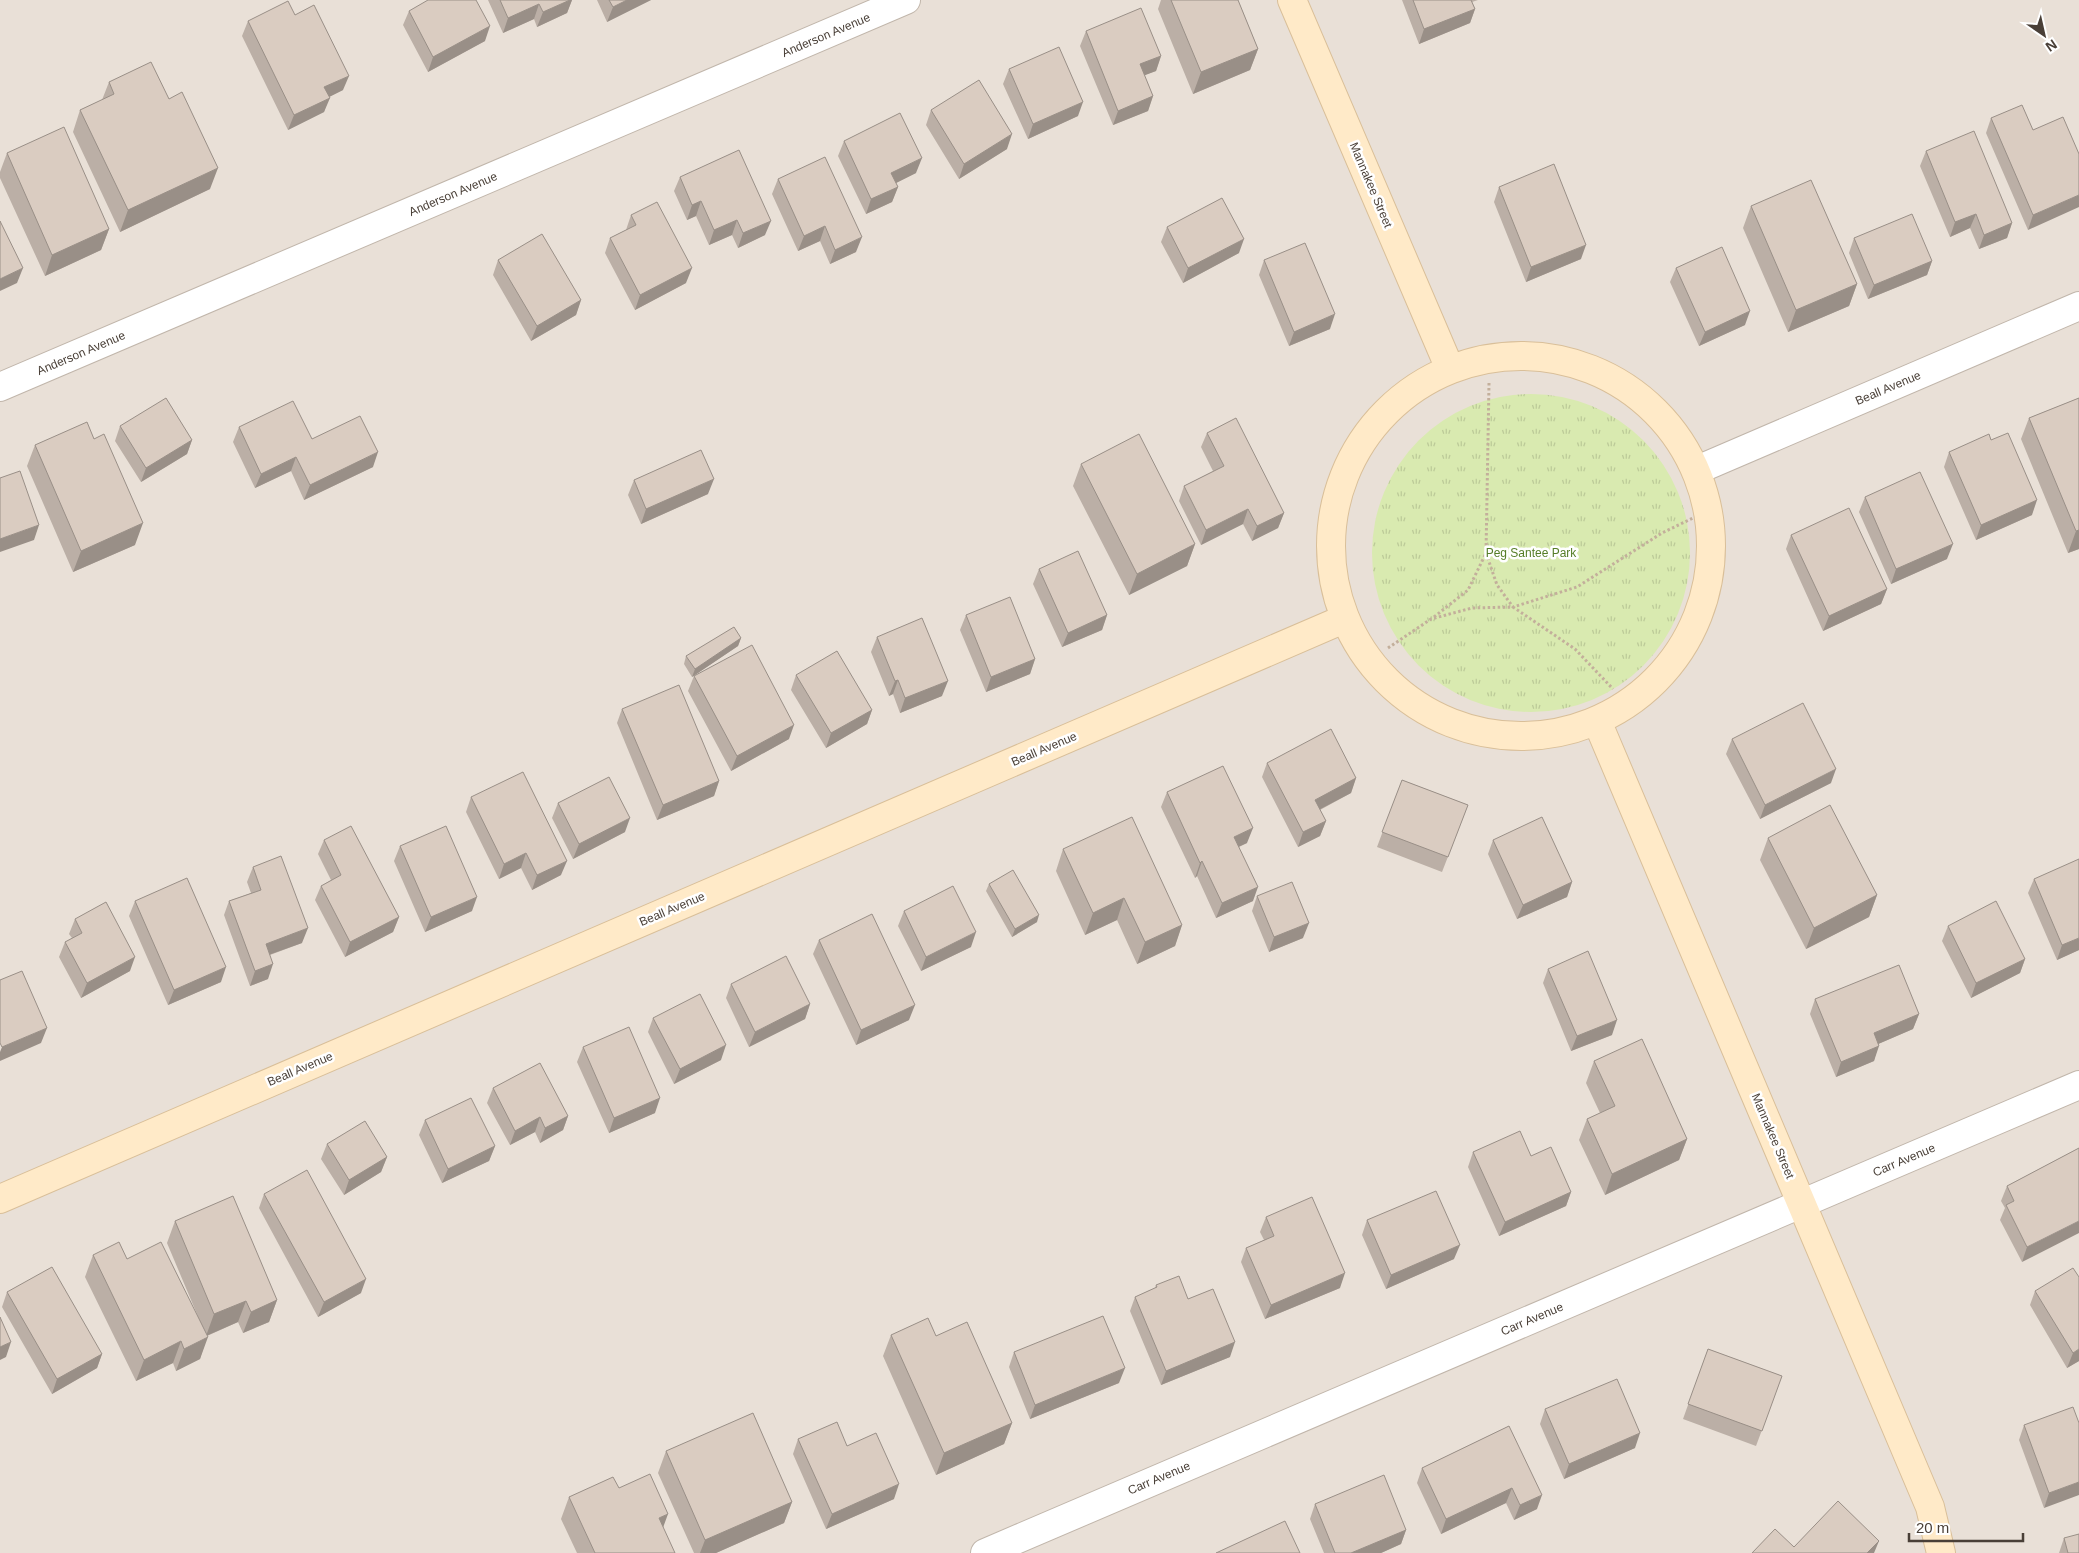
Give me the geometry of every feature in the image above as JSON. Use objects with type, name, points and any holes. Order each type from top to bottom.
[{"type":"street","name":"Anderson Avenue","points":[[0,388],[906,0]]},
{"type":"street","name":"Mannakee Street","points":[[1292,0],[1450,369]]},
{"type":"street","name":"Beall Avenue","points":[[1697,470],[2079,306]]},
{"type":"street","points":[[1508,356],[1566,360],[1621,382],[1666,420],[1697,470],[1711,528],[1708,588],[1686,643],[1647,689],[1597,721],[1538,736],[1478,732],[1430,713],[1422,709],[1376,671],[1344,619],[1330,561],[1335,501],[1359,446],[1398,400],[1450,369],[1508,356]]},
{"type":"street","name":"Beall Avenue","points":[[0,1199],[1344,619]]},
{"type":"street","name":"Mannakee Street","points":[[1597,721],[1930,1508],[1941,1553]]},
{"type":"street","name":"Carr Avenue","points":[[985,1553],[2079,1085]]},
{"type":"path","points":[[1489,383],[1486,553],[1496,586],[1513,607],[1574,649],[1616,693]]},
{"type":"path","points":[[1431,619],[1472,608],[1513,607],[1577,587],[1662,532],[1695,517]]},
{"type":"path","points":[[1388,648],[1431,619],[1468,590],[1486,553]]},
{"type":"shaded area","points":[[0,0],[2079,0],[2079,1553],[0,1553]]},
{"type":"green space","name":"Peg Santee Park","points":[[1531,394],[1562,397],[1592,406],[1632,430],[1654,452],[1678,492],[1687,522],[1690,553],[1687,584],[1678,614],[1654,654],[1632,676],[1592,700],[1562,709],[1531,712],[1500,709],[1470,700],[1430,676],[1408,654],[1384,614],[1375,584],[1372,553],[1375,522],[1384,492],[1408,452],[1430,430],[1470,406],[1500,397]]},
{"type":"building","points":[[428,0],[476,0],[490,26],[433,57],[409,11]]},
{"type":"building","points":[[500,0],[570,0],[543,12],[539,4],[508,18]]},
{"type":"building","points":[[609,0],[627,0],[613,7]]},
{"type":"building","points":[[1171,0],[1238,0],[1258,49],[1201,72]]},
{"type":"building","points":[[1413,0],[1471,0],[1475,9],[1424,29]]},
{"type":"building","points":[[288,1],[295,15],[314,5],[349,76],[324,87],[330,98],[294,115],[248,21]]},
{"type":"building","points":[[1141,8],[1161,56],[1140,64],[1153,96],[1118,111],[1086,31]]},
{"type":"building","points":[[1059,47],[1083,102],[1033,124],[1009,69]]},
{"type":"building","points":[[151,62],[169,99],[182,92],[218,168],[128,210],[80,110],[114,94],[109,82]]},
{"type":"building","points":[[979,80],[1012,134],[964,164],[931,110]]},
{"type":"building","points":[[2022,105],[2033,130],[2063,117],[2079,154],[2079,195],[2033,215],[1991,118]]},
{"type":"building","points":[[900,113],[922,158],[891,173],[898,187],[871,199],[844,141]]},
{"type":"building","points":[[64,127],[109,229],[52,255],[7,153]]},
{"type":"building","points":[[1974,131],[2012,223],[1984,235],[1976,214],[1955,222],[1926,151]]},
{"type":"building","points":[[739,150],[771,221],[743,233],[737,220],[714,230],[701,201],[692,205],[680,177]]},
{"type":"building","points":[[825,157],[862,237],[835,250],[825,226],[804,236],[778,179]]},
{"type":"building","points":[[1554,164],[1586,245],[1531,267],[1499,187]]},
{"type":"building","points":[[1811,180],[1857,284],[1796,310],[1751,206]]},
{"type":"building","points":[[1222,198],[1244,239],[1188,268],[1167,227]]},
{"type":"building","points":[[657,202],[692,268],[640,295],[610,238],[636,225],[631,215]]},
{"type":"building","points":[[1912,214],[1932,261],[1874,285],[1854,238]]},
{"type":"building","points":[[0,221],[23,268],[0,279]]},
{"type":"building","points":[[542,234],[581,300],[537,326],[498,260]]},
{"type":"building","points":[[1305,243],[1335,314],[1294,332],[1264,260]]},
{"type":"building","points":[[1722,247],[1750,311],[1705,332],[1676,268]]},
{"type":"building","points":[[166,398],[192,440],[146,468],[120,426]]},
{"type":"building","points":[[2079,398],[2079,530],[2076,531],[2029,418]]},
{"type":"building","points":[[293,401],[312,439],[360,416],[378,452],[310,485],[296,457],[261,474],[239,427]]},
{"type":"building","points":[[1236,418],[1284,513],[1257,526],[1248,509],[1206,530],[1184,486],[1224,466],[1207,433]]},
{"type":"building","points":[[87,422],[94,439],[104,434],[143,523],[81,551],[35,445]]},
{"type":"building","points":[[2008,433],[2037,500],[1981,525],[1949,452],[1989,434],[1991,440]]},
{"type":"building","points":[[1139,434],[1195,544],[1137,574],[1081,464]]},
{"type":"building","points":[[701,450],[714,479],[646,509],[634,480]]},
{"type":"building","points":[[20,471],[39,525],[0,539],[0,478]]},
{"type":"building","points":[[1920,472],[1953,544],[1896,569],[1865,497]]},
{"type":"building","points":[[1849,508],[1887,589],[1829,616],[1791,535]]},
{"type":"building","points":[[1078,551],[1107,615],[1068,633],[1039,569]]},
{"type":"building","points":[[1010,597],[1035,659],[991,677],[966,615]]},
{"type":"building","points":[[922,618],[948,681],[905,698],[898,680],[895,681],[877,637]]},
{"type":"building","points":[[734,627],[741,638],[695,669],[686,656]]},
{"type":"building","points":[[752,645],[794,725],[737,756],[694,676]]},
{"type":"building","points":[[837,651],[872,710],[831,733],[796,675]]},
{"type":"building","points":[[679,685],[719,781],[663,805],[622,709]]},
{"type":"building","points":[[1803,703],[1836,769],[1765,805],[1732,739]]},
{"type":"building","points":[[1331,729],[1356,778],[1315,800],[1326,821],[1303,832],[1267,763]]},
{"type":"building","points":[[1223,766],[1253,828],[1234,837],[1258,887],[1222,903],[1202,861],[1200,863],[1167,792]]},
{"type":"building","points":[[523,772],[567,861],[537,875],[526,853],[504,864],[471,797]]},
{"type":"building","points":[[609,777],[630,818],[579,844],[558,803]]},
{"type":"building","points":[[1402,780],[1468,805],[1448,857],[1382,832]]},
{"type":"building","points":[[1830,805],[1877,895],[1814,928],[1768,838]]},
{"type":"building","points":[[1132,817],[1182,925],[1145,942],[1124,898],[1093,913],[1063,849]]},
{"type":"building","points":[[1542,817],[1572,882],[1523,905],[1493,840]]},
{"type":"building","points":[[351,826],[399,917],[350,942],[321,886],[341,875],[324,840]]},
{"type":"building","points":[[446,826],[477,897],[431,917],[400,846]]},
{"type":"building","points":[[281,856],[308,928],[266,944],[273,964],[255,971],[229,901],[261,890],[253,867]]},
{"type":"building","points":[[2079,859],[2079,938],[2062,945],[2034,879]]},
{"type":"building","points":[[1013,870],[1039,915],[1015,929],[989,884]]},
{"type":"building","points":[[187,878],[226,967],[174,990],[135,901]]},
{"type":"building","points":[[1292,882],[1309,923],[1274,937],[1257,896]]},
{"type":"building","points":[[953,886],[976,932],[926,957],[904,911]]},
{"type":"building","points":[[1996,901],[2025,959],[1976,983],[1948,926]]},
{"type":"building","points":[[106,902],[135,957],[87,983],[65,942],[82,933],[75,919]]},
{"type":"building","points":[[872,914],[915,1005],[861,1030],[819,940]]},
{"type":"building","points":[[1588,951],[1617,1020],[1577,1036],[1548,969]]},
{"type":"building","points":[[786,956],[810,1004],[755,1032],[731,984]]},
{"type":"building","points":[[1899,965],[1919,1014],[1874,1033],[1879,1046],[1841,1062],[1815,999]]},
{"type":"building","points":[[22,971],[47,1028],[2,1047],[0,1043],[0,980]]},
{"type":"building","points":[[700,994],[726,1045],[680,1069],[653,1018]]},
{"type":"building","points":[[629,1027],[660,1098],[614,1118],[583,1047]]},
{"type":"building","points":[[1642,1039],[1687,1139],[1612,1174],[1587,1119],[1615,1106],[1594,1061]]},
{"type":"building","points":[[540,1063],[568,1116],[545,1128],[540,1117],[515,1131],[493,1088]]},
{"type":"building","points":[[471,1098],[495,1146],[448,1169],[425,1120]]},
{"type":"building","points":[[365,1121],[387,1157],[349,1180],[327,1144]]},
{"type":"building","points":[[1520,1131],[1531,1156],[1551,1147],[1571,1192],[1505,1222],[1473,1152]]},
{"type":"building","points":[[2079,1148],[2079,1221],[2027,1247],[2006,1205],[2014,1201],[2007,1186]]},
{"type":"building","points":[[307,1170],[366,1279],[324,1302],[264,1194]]},
{"type":"building","points":[[1436,1191],[1460,1245],[1391,1275],[1367,1220]]},
{"type":"building","points":[[233,1196],[277,1300],[251,1312],[246,1301],[214,1314],[175,1221]]},
{"type":"building","points":[[1312,1197],[1345,1273],[1271,1305],[1246,1248],[1274,1236],[1266,1217]]},
{"type":"building","points":[[119,1242],[127,1259],[161,1242],[208,1337],[184,1349],[181,1341],[144,1360],[93,1255]]},
{"type":"building","points":[[52,1267],[102,1354],[57,1379],[7,1292]]},
{"type":"building","points":[[2073,1268],[2079,1277],[2079,1349],[2073,1353],[2035,1291]]},
{"type":"building","points":[[1179,1276],[1188,1299],[1213,1289],[1235,1342],[1166,1371],[1135,1297],[1157,1287],[1156,1285]]},
{"type":"building","points":[[1103,1316],[1125,1368],[1035,1405],[1014,1352]]},
{"type":"building","points":[[0,1317],[11,1342],[0,1347]]},
{"type":"building","points":[[928,1318],[936,1336],[967,1322],[1012,1423],[944,1453],[891,1335]]},
{"type":"building","points":[[1708,1349],[1782,1376],[1762,1431],[1688,1404]]},
{"type":"building","points":[[1617,1379],[1640,1433],[1569,1464],[1545,1409]]},
{"type":"building","points":[[2073,1407],[2079,1423],[2079,1482],[2049,1493],[2024,1425]]},
{"type":"building","points":[[753,1413],[792,1502],[705,1540],[666,1451]]},
{"type":"building","points":[[837,1422],[847,1446],[876,1433],[899,1484],[832,1514],[798,1439]]},
{"type":"building","points":[[1509,1426],[1542,1495],[1520,1505],[1512,1488],[1446,1519],[1422,1468]]},
{"type":"building","points":[[650,1474],[668,1514],[659,1518],[675,1553],[595,1553],[569,1497],[613,1477],[619,1488]]},
{"type":"building","points":[[1384,1475],[1406,1530],[1351,1553],[1335,1553],[1315,1504]]},
{"type":"building","points":[[1838,1501],[1879,1541],[1867,1553],[1752,1553],[1775,1529],[1794,1547]]},
{"type":"building","points":[[1285,1521],[1300,1553],[1216,1553]]},
{"type":"building","points":[[2079,1534],[2079,1553],[2068,1553],[2064,1538]]}]
